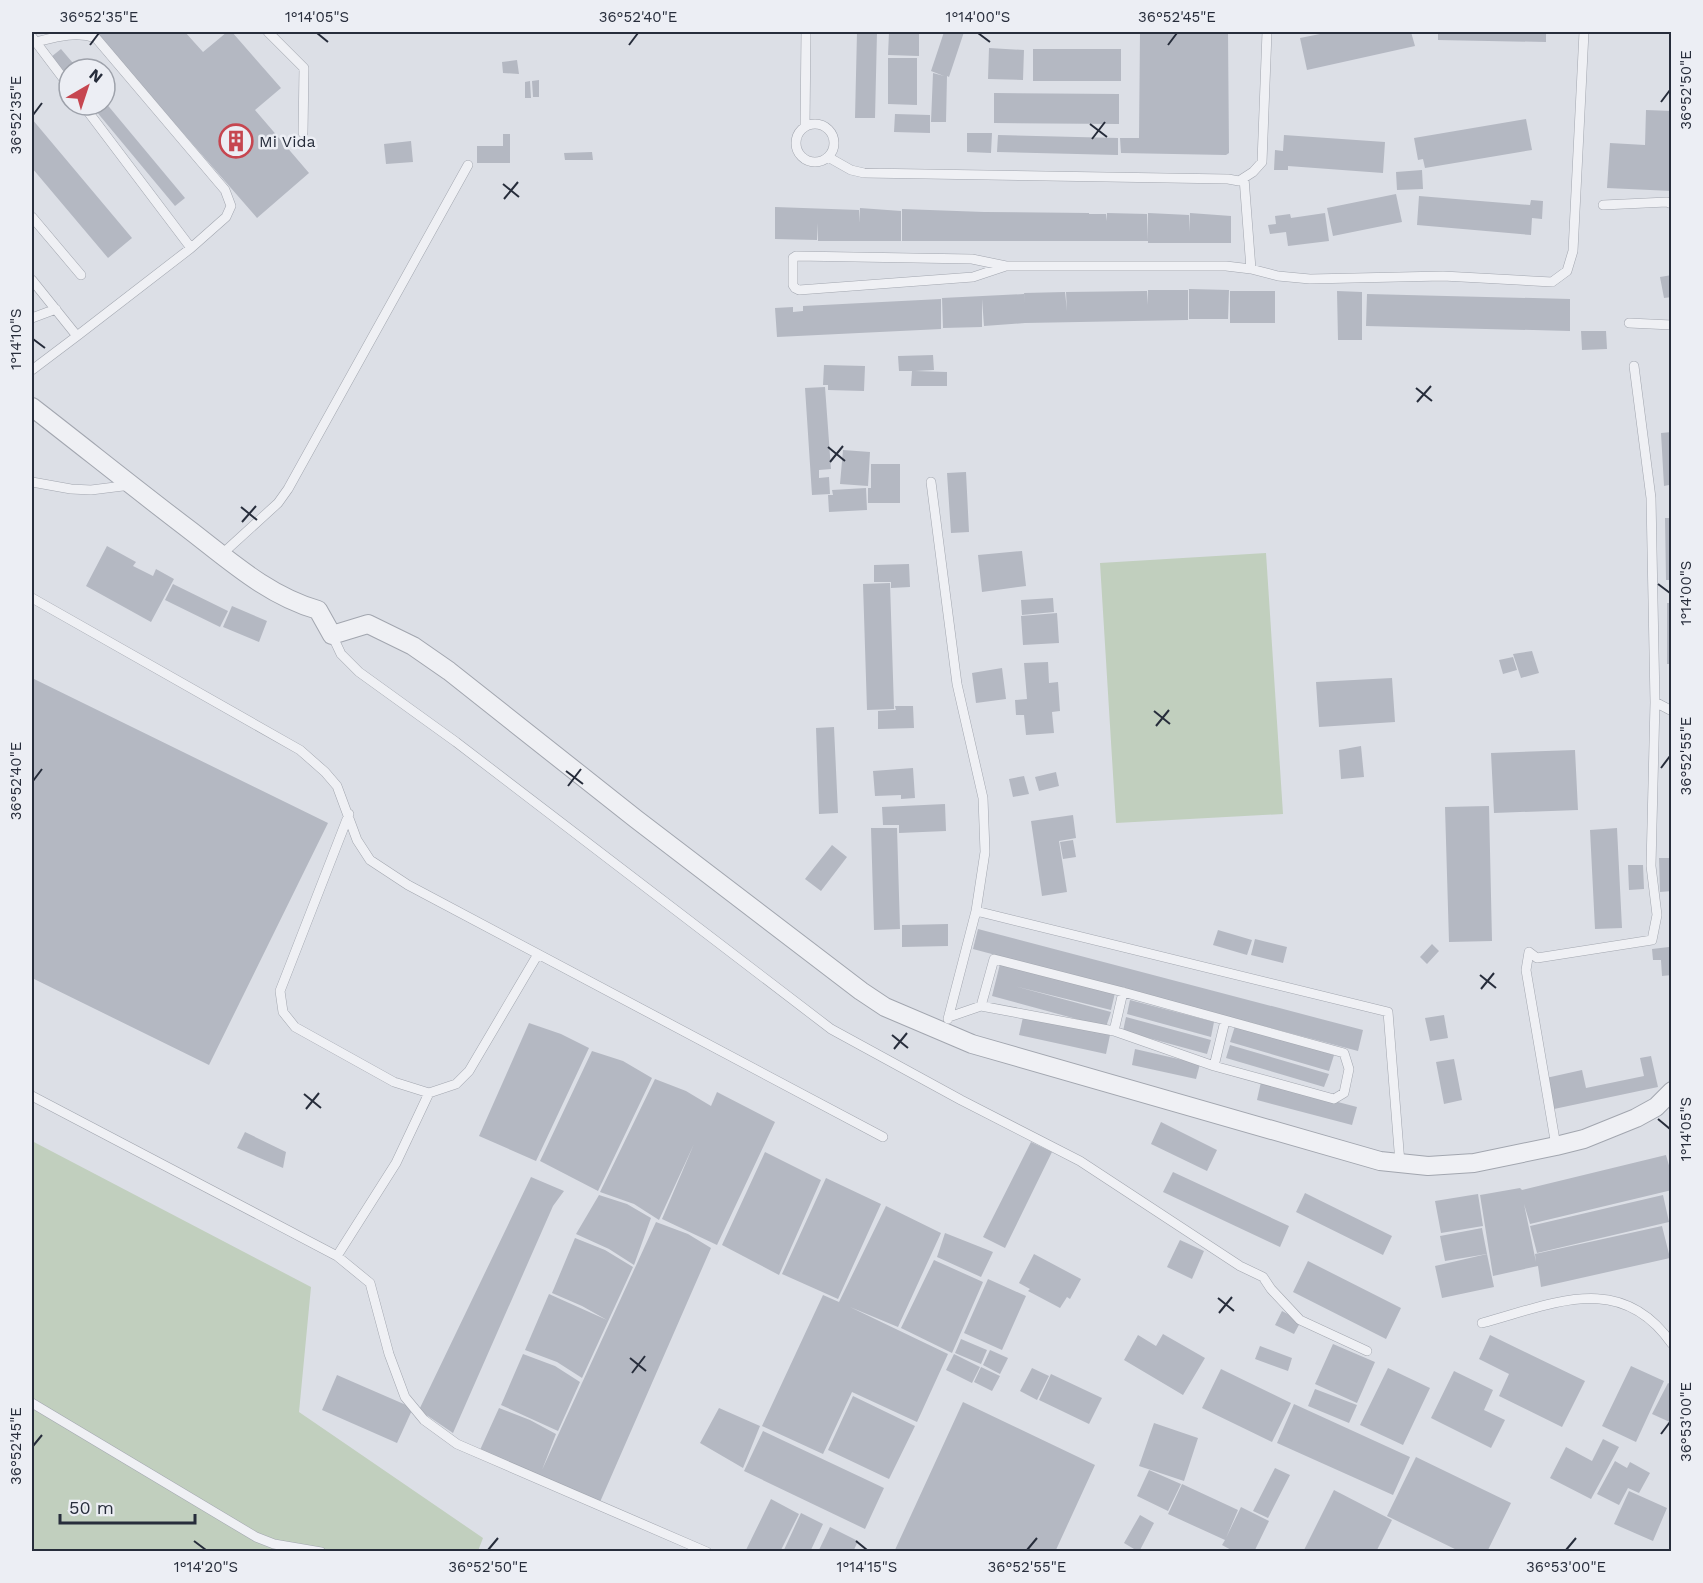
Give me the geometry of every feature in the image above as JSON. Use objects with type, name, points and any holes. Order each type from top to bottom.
[{"type":"street","points":[[32,407],[221,555],[276,594],[318,610],[332,635],[368,624],[413,646],[518,724],[636,819],[836,973],[885,1007],[947,1025],[972,1044],[1380,1161],[1428,1166],[1473,1162],[1584,1139],[1636,1118],[1656,1107],[1671,1091]]},
{"type":"lane","points":[[268,32],[304,68],[303,133]]},
{"type":"lane","points":[[805,126],[806,32]]},
{"type":"lane","points":[[828,157],[851,170],[894,175],[1228,179],[1239,181],[1254,172],[1262,162],[1267,32]]},
{"type":"lane","points":[[1006,266],[973,277],[799,290],[793,285],[792,258],[796,256],[972,260],[1006,266],[1226,266],[1278,276],[1310,279],[1443,276],[1552,282],[1567,271],[1572,251],[1584,32]]},
{"type":"lane","points":[[32,370],[191,248],[226,217],[231,206],[225,190],[96,38],[85,34],[34,40]]},
{"type":"lane","points":[[34,40],[57,70]]},
{"type":"lane","points":[[92,117],[191,248]]},
{"type":"lane","points":[[817,123],[823,125],[832,134],[834,146],[828,157],[816,162],[800,154],[796,142],[800,131],[805,126],[817,123]]},
{"type":"lane","points":[[221,555],[278,503],[288,489],[468,165]]},
{"type":"lane","points":[[1244,178],[1251,269]]},
{"type":"lane","points":[[1603,205],[1667,202],[1671,204]]},
{"type":"lane","points":[[32,217],[81,275]]},
{"type":"lane","points":[[32,280],[77,336]]},
{"type":"lane","points":[[32,318],[56,309]]},
{"type":"lane","points":[[1629,323],[1671,325]]},
{"type":"lane","points":[[1556,1146],[1526,970],[1529,952],[1537,958],[1652,940],[1657,915],[1651,866],[1654,702],[1651,498],[1634,366]]},
{"type":"lane","points":[[32,482],[91,490],[130,485]]},
{"type":"lane","points":[[931,482],[957,684],[983,798],[985,852],[976,911],[947,1025]]},
{"type":"lane","points":[[32,598],[285,740],[325,772],[337,786],[357,840],[370,860],[408,885],[883,1137]]},
{"type":"lane","points":[[332,635],[341,654],[359,672],[511,783],[831,1029],[960,1100],[1080,1161],[1240,1266],[1263,1277],[1300,1320],[1367,1351]]},
{"type":"lane","points":[[1654,702],[1671,711]]},
{"type":"lane","points":[[349,814],[280,991],[283,1011],[295,1027],[394,1082],[429,1093],[456,1084],[469,1071],[538,954]]},
{"type":"lane","points":[[976,911],[1388,1012],[1400,1163]]},
{"type":"lane","points":[[947,1025],[981,1006],[1113,1031],[1214,1066],[1334,1099],[1344,1093],[1349,1069],[1344,1053],[994,959],[981,1006]]},
{"type":"lane","points":[[1113,1031],[1123,992]]},
{"type":"lane","points":[[1214,1066],[1225,1021]]},
{"type":"lane","points":[[337,1256],[396,1163],[429,1093]]},
{"type":"lane","points":[[32,1096],[337,1256],[370,1283],[388,1354],[405,1397],[424,1420],[457,1444],[707,1551]]},
{"type":"lane","points":[[1482,1323],[1579,1298],[1610,1299],[1640,1311],[1671,1344]]},
{"type":"lane","points":[[32,1403],[256,1537],[274,1544],[321,1551]]},
{"type":"green space","points":[[1266,553],[1283,814],[1116,823],[1100,563]]},
{"type":"green space","points":[[32,1141],[311,1287],[299,1412],[483,1538],[478,1551],[32,1551]]},
{"type":"building","name":"Mi Vida","points":[[95,32],[185,32],[203,52],[227,32],[232,32],[281,88],[255,110],[309,173],[257,218]]},
{"type":"building","points":[[857,32],[877,32],[875,118],[855,118]]},
{"type":"building","points":[[889,32],[919,32],[919,56],[888,55]]},
{"type":"building","points":[[944,32],[964,32],[949,77],[947,76],[946,122],[931,122],[933,73],[944,76],[931,71]]},
{"type":"building","points":[[1140,32],[1228,32],[1229,153],[1226,155],[1121,153],[1120,138],[1139,138]]},
{"type":"building","points":[[1330,32],[1411,32],[1415,46],[1307,70],[1300,38]]},
{"type":"building","points":[[1438,32],[1546,32],[1546,42],[1438,40]]},
{"type":"building","points":[[989,48],[1024,50],[1023,80],[988,79]]},
{"type":"building","points":[[61,49],[68,57],[57,57],[57,64],[51,57]]},
{"type":"building","points":[[1033,49],[1121,49],[1121,81],[1033,81]]},
{"type":"building","points":[[888,58],[917,58],[917,105],[888,104]]},
{"type":"building","points":[[517,60],[519,74],[503,73],[502,62]]},
{"type":"building","points":[[539,80],[539,97],[533,97],[532,81]]},
{"type":"building","points":[[530,81],[531,98],[525,98],[525,82]]},
{"type":"building","points":[[994,93],[1119,94],[1119,124],[994,123]]},
{"type":"building","points":[[1646,110],[1672,111],[1672,191],[1607,188],[1610,143],[1645,145]]},
{"type":"building","points":[[895,114],[930,115],[930,133],[894,132]]},
{"type":"building","points":[[117,116],[185,198],[175,206],[101,117]]},
{"type":"building","points":[[32,119],[132,238],[108,258],[32,168]]},
{"type":"building","points":[[1526,119],[1532,150],[1425,168],[1423,159],[1418,160],[1414,138]]},
{"type":"building","points":[[967,133],[992,133],[991,153],[967,152]]},
{"type":"building","points":[[503,134],[510,134],[510,163],[477,163],[477,146],[503,146]]},
{"type":"building","points":[[998,135],[1118,138],[1118,155],[997,152]]},
{"type":"building","points":[[1284,135],[1385,142],[1383,173],[1288,166],[1288,170],[1274,170],[1275,150],[1283,151]]},
{"type":"building","points":[[411,141],[413,162],[386,164],[384,144]]},
{"type":"building","points":[[592,152],[593,160],[565,160],[564,153]]},
{"type":"building","points":[[1422,170],[1423,189],[1397,190],[1396,172]]},
{"type":"building","points":[[1396,194],[1402,222],[1333,236],[1327,208]]},
{"type":"building","points":[[1419,196],[1530,205],[1531,200],[1543,201],[1542,219],[1532,218],[1531,235],[1417,225]]},
{"type":"building","points":[[775,207],[859,210],[859,223],[860,208],[901,211],[901,241],[818,241],[818,223],[817,240],[775,239]]},
{"type":"building","points":[[902,209],[1089,213],[1106,214],[1107,221],[1107,213],[1147,214],[1148,241],[902,241]]},
{"type":"building","points":[[1148,213],[1189,215],[1189,232],[1190,213],[1231,216],[1231,243],[1148,243]]},
{"type":"building","points":[[1325,213],[1329,241],[1288,246],[1286,232],[1270,234],[1268,225],[1276,224],[1275,216],[1290,214],[1291,218]]},
{"type":"building","points":[[1672,275],[1672,297],[1664,298],[1660,277]]},
{"type":"building","points":[[1189,289],[1229,290],[1228,319],[1189,319]]},
{"type":"building","points":[[1148,290],[1188,290],[1188,320],[984,326],[982,299],[982,327],[943,328],[942,298],[1024,294],[1025,304],[1024,293],[1065,292],[1067,311],[1066,292],[1147,291],[1148,305]]},
{"type":"building","points":[[1230,291],[1275,291],[1275,323],[1230,323]]},
{"type":"building","points":[[1337,291],[1362,292],[1362,340],[1338,340]]},
{"type":"building","points":[[1367,294],[1570,299],[1570,331],[1366,326]]},
{"type":"building","points":[[941,299],[941,329],[777,337],[775,308],[793,307],[793,312],[803,311],[803,306]]},
{"type":"building","points":[[1581,331],[1606,331],[1607,349],[1582,350]]},
{"type":"building","points":[[933,355],[934,370],[915,371],[947,372],[947,386],[911,386],[912,371],[899,371],[898,356]]},
{"type":"building","points":[[824,365],[865,366],[864,391],[828,390],[828,385],[823,385]]},
{"type":"building","points":[[825,387],[831,469],[819,470],[819,478],[829,477],[830,494],[812,495],[805,388]]},
{"type":"building","points":[[1672,432],[1672,495],[1669,496],[1669,485],[1664,486],[1661,433]]},
{"type":"building","points":[[843,450],[870,452],[868,486],[840,484]]},
{"type":"building","points":[[871,464],[900,464],[900,503],[868,503],[868,488],[871,488]]},
{"type":"building","points":[[966,472],[969,532],[951,533],[947,473]]},
{"type":"building","points":[[866,488],[867,510],[829,512],[828,495],[833,495],[832,490]]},
{"type":"building","points":[[1665,518],[1672,518],[1672,580],[1666,580]]},
{"type":"building","points":[[107,546],[136,562],[133,566],[153,576],[156,569],[174,579],[151,622],[86,586]]},
{"type":"building","points":[[1022,551],[1026,586],[982,592],[978,555]]},
{"type":"building","points":[[909,564],[910,587],[891,588],[891,582],[874,582],[874,565]]},
{"type":"building","points":[[890,583],[894,709],[867,710],[863,584]]},
{"type":"building","points":[[173,584],[228,611],[220,627],[165,600]]},
{"type":"building","points":[[1053,598],[1054,612],[1022,615],[1021,600]]},
{"type":"building","points":[[1667,603],[1672,603],[1672,664],[1667,664]]},
{"type":"building","points":[[232,606],[267,621],[259,642],[223,627]]},
{"type":"building","points":[[1057,613],[1059,643],[1023,645],[1021,616]]},
{"type":"building","points":[[1532,651],[1539,673],[1521,678],[1513,654]]},
{"type":"building","points":[[1513,657],[1517,670],[1503,674],[1499,660]]},
{"type":"building","points":[[1048,662],[1049,683],[1058,682],[1060,711],[1052,712],[1054,733],[1026,735],[1024,715],[1016,715],[1015,700],[1027,699],[1024,663]]},
{"type":"building","points":[[1002,668],[1006,699],[976,703],[972,673]]},
{"type":"building","points":[[32,678],[328,823],[209,1065],[32,978]]},
{"type":"building","points":[[1392,678],[1395,722],[1319,727],[1316,682]]},
{"type":"building","points":[[895,706],[913,706],[914,728],[878,729],[878,711],[896,710]]},
{"type":"building","points":[[834,727],[838,813],[819,814],[816,728]]},
{"type":"building","points":[[1361,746],[1364,777],[1341,779],[1339,750]]},
{"type":"building","points":[[1575,750],[1578,810],[1494,813],[1491,753]]},
{"type":"building","points":[[913,768],[915,798],[901,799],[901,795],[875,796],[873,771]]},
{"type":"building","points":[[1056,772],[1059,786],[1039,791],[1035,777]]},
{"type":"building","points":[[1024,776],[1029,794],[1013,797],[1009,779]]},
{"type":"building","points":[[945,804],[946,831],[899,833],[899,825],[883,825],[882,807]]},
{"type":"building","points":[[1489,806],[1492,941],[1449,942],[1445,807]]},
{"type":"building","points":[[1073,815],[1076,838],[1059,841],[1067,892],[1042,896],[1031,821]]},
{"type":"building","points":[[871,828],[897,828],[900,929],[874,930]]},
{"type":"building","points":[[1617,828],[1622,928],[1595,929],[1590,830]]},
{"type":"building","points":[[1073,840],[1076,857],[1063,859],[1060,842]]},
{"type":"building","points":[[832,845],[847,857],[821,891],[805,879]]},
{"type":"building","points":[[1659,858],[1672,858],[1672,891],[1660,892]]},
{"type":"building","points":[[1628,865],[1643,865],[1644,889],[1629,890]]},
{"type":"building","points":[[948,924],[948,946],[902,947],[902,925]]},
{"type":"building","points":[[978,929],[1363,1030],[1358,1051],[973,949]]},
{"type":"building","points":[[1218,930],[1252,940],[1247,955],[1213,945]]},
{"type":"building","points":[[1255,939],[1287,947],[1283,963],[1251,955]]},
{"type":"building","points":[[1432,944],[1439,951],[1427,964],[1420,957]]},
{"type":"building","points":[[1669,947],[1672,975],[1662,976],[1661,960],[1653,960],[1652,949]]},
{"type":"building","points":[[1000,964],[1115,993],[1111,1010],[1014,986],[1111,1012],[1106,1027],[992,996]]},
{"type":"building","points":[[1130,1000],[1214,1022],[1211,1037],[1127,1014]]},
{"type":"building","points":[[1444,1015],[1448,1038],[1430,1041],[1425,1018]]},
{"type":"building","points":[[1023,1017],[1110,1035],[1106,1054],[1019,1035]]},
{"type":"building","points":[[1126,1017],[1211,1040],[1207,1054],[1123,1031]]},
{"type":"building","points":[[529,1023],[561,1034],[589,1048],[536,1161],[479,1136]]},
{"type":"building","points":[[1235,1026],[1334,1055],[1329,1071],[1230,1042]]},
{"type":"building","points":[[1230,1045],[1329,1074],[1324,1087],[1226,1058]]},
{"type":"building","points":[[1135,1049],[1200,1064],[1196,1079],[1132,1065]]},
{"type":"building","points":[[592,1051],[623,1061],[652,1078],[598,1191],[540,1161]]},
{"type":"building","points":[[1651,1056],[1658,1087],[1554,1109],[1546,1078],[1582,1070],[1586,1088],[1644,1076],[1640,1058]]},
{"type":"building","points":[[1454,1059],[1462,1100],[1444,1104],[1436,1062]]},
{"type":"building","points":[[655,1079],[686,1091],[711,1106],[717,1092],[775,1122],[717,1245],[662,1219],[694,1144],[659,1220],[634,1204],[600,1192]]},
{"type":"building","points":[[1261,1082],[1357,1107],[1352,1125],[1257,1100]]},
{"type":"building","points":[[1161,1122],[1217,1150],[1207,1171],[1151,1144]]},
{"type":"building","points":[[245,1132],[286,1152],[283,1168],[237,1148]]},
{"type":"building","points":[[1031,1142],[1052,1152],[1005,1248],[983,1237]]},
{"type":"building","points":[[765,1152],[821,1180],[779,1275],[722,1245]]},
{"type":"building","points":[[1666,1155],[1672,1176],[1672,1190],[1530,1224],[1524,1204],[1536,1262],[1535,1254],[1662,1226],[1670,1258],[1541,1287],[1538,1266],[1493,1276],[1480,1195],[1520,1188],[1522,1190]]},
{"type":"building","points":[[1173,1172],[1289,1226],[1280,1247],[1163,1192]]},
{"type":"building","points":[[531,1177],[564,1191],[553,1206],[453,1433],[419,1410]]},
{"type":"building","points":[[826,1178],[881,1204],[838,1299],[782,1274]]},
{"type":"building","points":[[1305,1193],[1392,1236],[1383,1255],[1296,1212]]},
{"type":"building","points":[[1478,1194],[1483,1226],[1441,1233],[1435,1201]]},
{"type":"building","points":[[599,1195],[627,1204],[651,1218],[634,1265],[609,1249],[576,1234]]},
{"type":"building","points":[[1663,1195],[1669,1222],[1537,1253],[1530,1226]]},
{"type":"building","points":[[886,1206],[941,1233],[898,1327],[850,1307],[948,1354],[917,1422],[852,1392],[823,1454],[762,1426],[823,1295],[839,1302]]},
{"type":"building","points":[[656,1222],[688,1234],[711,1248],[600,1502],[480,1450],[499,1408],[530,1420],[556,1434],[542,1470]]},
{"type":"building","points":[[1482,1228],[1487,1254],[1445,1261],[1440,1236]]},
{"type":"building","points":[[945,1233],[993,1252],[981,1277],[937,1257]]},
{"type":"building","points":[[575,1238],[605,1250],[633,1267],[582,1378],[557,1362],[525,1350],[549,1294],[607,1320],[552,1293]]},
{"type":"building","points":[[1180,1240],[1204,1251],[1192,1279],[1167,1267]]},
{"type":"building","points":[[1034,1254],[1081,1279],[1070,1299],[1067,1297],[1060,1308],[1028,1291],[1030,1289],[1019,1283]]},
{"type":"building","points":[[1487,1254],[1494,1287],[1442,1298],[1435,1266]]},
{"type":"building","points":[[934,1260],[983,1282],[952,1353],[901,1328]]},
{"type":"building","points":[[1308,1261],[1401,1308],[1386,1339],[1293,1292]]},
{"type":"building","points":[[988,1279],[1026,1296],[1002,1350],[964,1333]]},
{"type":"building","points":[[1282,1311],[1301,1321],[1294,1334],[1275,1325]]},
{"type":"building","points":[[1163,1334],[1205,1358],[1183,1395],[1124,1360],[1138,1335],[1156,1346]]},
{"type":"building","points":[[1490,1335],[1585,1381],[1562,1427],[1499,1396],[1509,1374],[1479,1359]]},
{"type":"building","points":[[961,1339],[987,1350],[981,1364],[955,1353]]},
{"type":"building","points":[[1333,1344],[1375,1362],[1357,1403],[1315,1384]]},
{"type":"building","points":[[1260,1346],[1292,1358],[1288,1371],[1255,1359]]},
{"type":"building","points":[[990,1350],[1008,1358],[1000,1374],[983,1365]]},
{"type":"building","points":[[523,1354],[555,1366],[580,1382],[558,1431],[501,1405]]},
{"type":"building","points":[[954,1354],[980,1367],[972,1383],[946,1370]]},
{"type":"building","points":[[1631,1366],[1664,1381],[1636,1442],[1602,1426]]},
{"type":"building","points":[[981,1367],[1000,1376],[992,1391],[974,1382]]},
{"type":"building","points":[[1032,1368],[1049,1376],[1037,1400],[1020,1391]]},
{"type":"building","points":[[1388,1368],[1430,1388],[1403,1445],[1360,1425]]},
{"type":"building","points":[[1221,1369],[1291,1403],[1272,1442],[1202,1408]]},
{"type":"building","points":[[1454,1371],[1493,1390],[1484,1410],[1505,1420],[1491,1448],[1431,1418]]},
{"type":"building","points":[[1051,1374],[1102,1398],[1089,1424],[1039,1400]]},
{"type":"building","points":[[337,1375],[413,1408],[397,1443],[322,1410]]},
{"type":"building","points":[[1668,1383],[1672,1385],[1672,1423],[1652,1414]]},
{"type":"building","points":[[1315,1389],[1357,1405],[1349,1423],[1308,1406]]},
{"type":"building","points":[[853,1396],[915,1426],[889,1479],[828,1450]]},
{"type":"building","points":[[963,1402],[1095,1465],[1055,1552],[894,1552]]},
{"type":"building","points":[[1294,1404],[1410,1457],[1393,1495],[1277,1443]]},
{"type":"building","points":[[719,1408],[760,1426],[743,1468],[700,1443]]},
{"type":"building","points":[[1154,1423],[1198,1438],[1184,1481],[1139,1466]]},
{"type":"building","points":[[763,1431],[884,1488],[865,1529],[744,1471]]},
{"type":"building","points":[[1603,1439],[1619,1447],[1591,1499],[1550,1478],[1566,1447],[1592,1461]]},
{"type":"building","points":[[1416,1457],[1511,1503],[1487,1552],[1461,1552],[1387,1516]]},
{"type":"building","points":[[1615,1461],[1627,1468],[1630,1462],[1650,1473],[1639,1493],[1628,1488],[1619,1505],[1597,1494]]},
{"type":"building","points":[[1275,1468],[1290,1475],[1268,1518],[1253,1511]]},
{"type":"building","points":[[1149,1470],[1181,1484],[1168,1511],[1137,1496]]},
{"type":"building","points":[[1182,1484],[1238,1510],[1226,1538],[1241,1507],[1269,1521],[1254,1552],[1235,1552],[1222,1545],[1225,1540],[1168,1514]]},
{"type":"building","points":[[1334,1490],[1392,1520],[1376,1552],[1303,1552]]},
{"type":"building","points":[[1629,1491],[1667,1508],[1653,1541],[1614,1524]]},
{"type":"building","points":[[771,1499],[799,1514],[780,1552],[745,1552]]},
{"type":"building","points":[[801,1513],[823,1524],[810,1552],[783,1552]]},
{"type":"building","points":[[1140,1515],[1154,1523],[1139,1552],[1124,1543]]},
{"type":"building","points":[[830,1527],[858,1541],[853,1552],[818,1552]]},
{"type":"place","name":"Mi Vida","points":[[236,141]]}]
